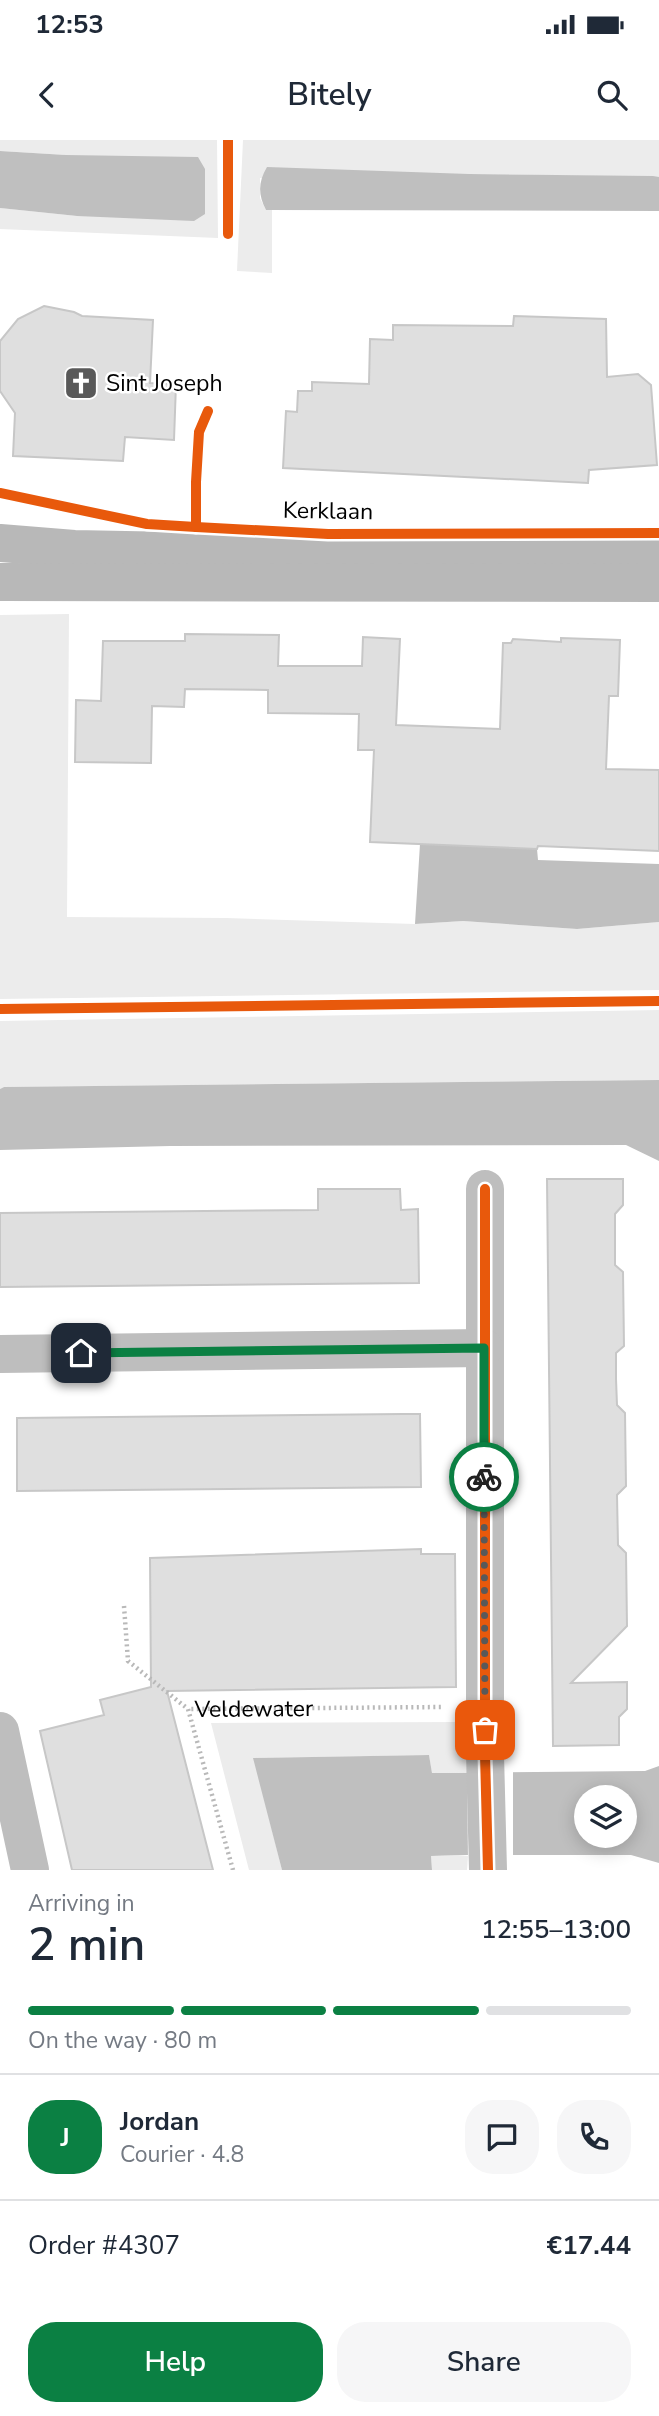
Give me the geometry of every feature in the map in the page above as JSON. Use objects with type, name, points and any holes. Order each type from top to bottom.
[{"type":"street","name":"Kerklaan","points":[[0,543],[74,549],[659,557]]},
{"type":"street","points":[[0,582],[659,583]]},
{"type":"street","points":[[485,1189],[485,1754],[488,1870]]},
{"type":"street","points":[[0,1354],[484,1348]]},
{"type":"street","points":[[0,1731],[30,1870]]},
{"type":"path","points":[[124,1606],[128,1661],[188,1709]]},
{"type":"shaded area","points":[[0,140],[217,140],[218,238],[0,229],[0,208],[77,216],[66,155],[0,151]]},
{"type":"shaded area","points":[[243,140],[659,140],[659,177],[469,174],[260,178],[260,198],[266,210],[272,210],[272,273],[237,271]]},
{"type":"shaded area","points":[[0,151],[198,157],[205,169],[205,214],[194,221],[77,216],[0,208]]},
{"type":"shaded area","points":[[267,167],[469,174],[653,176],[659,177],[659,211],[266,210],[260,188]]},
{"type":"shaded area","points":[[69,614],[67,917],[226,918],[415,924],[463,921],[577,929],[659,922],[659,990],[0,999],[0,615]]},
{"type":"shaded area","points":[[420,844],[537,849],[538,860],[659,864],[659,922],[577,929],[463,921],[415,924]]},
{"type":"shaded area","points":[[659,1010],[659,1080],[0,1089],[0,1021]]},
{"type":"shaded area","points":[[659,1080],[659,1161],[626,1145],[170,1146],[0,1150],[0,1089],[4,1087]]},
{"type":"shaded area","points":[[461,1722],[461,1754],[466,1754],[467,1772],[432,1773],[429,1755],[254,1758],[282,1870],[249,1870],[211,1723]]},
{"type":"shaded area","points":[[429,1755],[432,1773],[645,1771],[659,1766],[659,1863],[631,1855],[459,1855],[431,1856],[432,1870],[282,1870],[253,1758]]},
{"type":"shaded area","points":[[431,1856],[468,1856],[467,1870],[432,1870]]},
{"type":"pier","points":[[467,1769],[513,1769],[513,1858],[468,1859]]},
{"type":"building","name":"Sint Joseph","points":[[44,306],[82,316],[153,320],[150,383],[176,384],[174,440],[125,437],[123,461],[13,456],[15,413],[0,391],[0,341],[18,319]]},
{"type":"building","points":[[514,316],[606,319],[607,377],[638,374],[651,385],[657,465],[589,470],[588,483],[283,468],[286,411],[297,412],[298,391],[312,391],[312,382],[369,384],[370,339],[393,340],[393,325],[513,326]]},
{"type":"building","points":[[185,634],[279,635],[278,666],[362,666],[363,637],[400,639],[396,725],[500,729],[503,643],[511,643],[513,639],[561,642],[561,638],[620,640],[618,696],[609,696],[606,769],[659,770],[659,851],[370,842],[374,750],[358,750],[359,714],[268,713],[268,690],[185,689],[184,707],[152,706],[151,763],[75,762],[76,700],[101,701],[103,641],[185,641]]},
{"type":"building","points":[[547,1179],[623,1179],[623,1205],[615,1214],[615,1265],[623,1272],[624,1346],[616,1353],[616,1379],[617,1405],[625,1413],[626,1486],[617,1495],[618,1545],[626,1553],[627,1626],[571,1683],[627,1682],[627,1709],[619,1717],[619,1745],[553,1746]]},
{"type":"building","points":[[318,1189],[400,1189],[401,1210],[418,1209],[419,1283],[0,1287],[0,1213],[318,1210]]},
{"type":"building","points":[[420,1414],[421,1487],[17,1491],[17,1418]]},
{"type":"building","points":[[421,1549],[421,1554],[455,1554],[456,1687],[167,1691],[213,1870],[72,1870],[40,1731],[104,1715],[100,1700],[151,1687],[150,1558]]},
{"type":"cycle path","points":[[228,140],[228,234]]},
{"type":"cycle path","points":[[196,527],[199,432],[208,411]]},
{"type":"cycle path","points":[[0,493],[147,524],[196,527],[328,534],[659,533]]},
{"type":"cycle path","points":[[0,1009],[659,1001]]},
{"type":"cycle path","points":[[485,1189],[485,1754],[488,1870]]},
{"type":"way so far","points":[[484,1477],[485,1730]]},
{"type":"place","name":"Sint Joseph","points":[[81,383]]},
{"type":"route","points":[[81,1353],[484,1348],[484,1477]]}]
